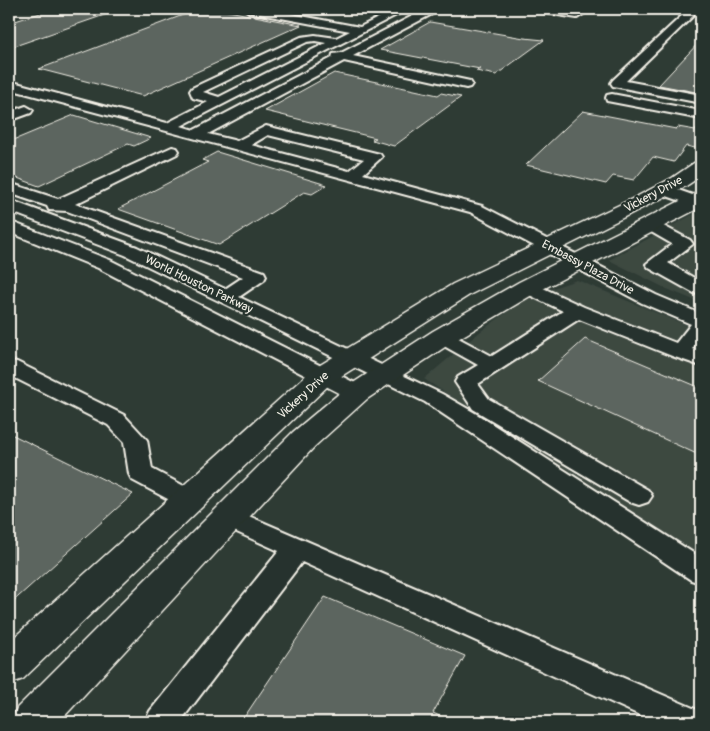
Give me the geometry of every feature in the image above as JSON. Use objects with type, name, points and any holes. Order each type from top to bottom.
[{"type":"main road","name":"Vickery Drive","points":[[9,667],[322,376],[462,290],[664,190],[701,167]]},
{"type":"main road","name":"Vickery Drive","points":[[32,722],[304,439],[357,393],[442,337],[528,287],[699,200]]},
{"type":"main road","points":[[190,500],[230,518]]},
{"type":"street","points":[[249,9],[362,30]]},
{"type":"street","points":[[169,127],[403,9]]},
{"type":"street","points":[[197,134],[432,10],[424,9]]},
{"type":"street","points":[[539,9],[577,15],[586,9]]},
{"type":"street","points":[[695,9],[618,83],[701,99]]},
{"type":"street","points":[[219,101],[198,95],[196,91],[305,39],[315,38],[336,42]]},
{"type":"street","points":[[317,52],[466,84]]},
{"type":"street","points":[[9,75],[18,74],[76,89]]},
{"type":"street","name":"Embassy Plaza Drive","points":[[9,85],[476,209],[649,300],[701,322]]},
{"type":"street","points":[[612,98],[701,115]]},
{"type":"street","points":[[9,117],[26,110]]},
{"type":"street","points":[[153,123],[164,117],[166,114],[163,112]]},
{"type":"street","points":[[240,146],[266,130],[376,157],[352,176]]},
{"type":"street","points":[[12,227],[172,151]]},
{"type":"street","points":[[9,188],[73,208],[257,276],[226,297]]},
{"type":"street","points":[[664,190],[699,200]]},
{"type":"street","name":"World Houston Parkway","points":[[9,206],[106,240],[431,397],[467,418],[701,572]]},
{"type":"street","points":[[652,225],[684,244],[655,264],[701,289]]},
{"type":"street","name":"World Houston Parkway","points":[[12,227],[97,261],[148,285],[357,393]]},
{"type":"street","points":[[148,285],[174,272]]},
{"type":"street","points":[[528,287],[577,311],[701,360]]},
{"type":"street","points":[[577,311],[466,382],[481,404],[639,496]]},
{"type":"street","points":[[679,352],[701,322]]},
{"type":"street","points":[[442,337],[493,365]]},
{"type":"street","points":[[9,367],[116,420],[135,440],[141,474],[190,500]]},
{"type":"street","points":[[230,518],[689,722]]},
{"type":"street","points":[[161,722],[297,548]]},
{"type":"shaded area","points":[[701,210],[701,303],[667,289],[609,260]]},
{"type":"shaded area","points":[[577,280],[701,331],[701,559],[424,379],[481,331],[529,296]]},
{"type":"building","points":[[53,9],[116,9],[116,11],[9,48],[9,23]]},
{"type":"building","points":[[199,9],[218,9],[301,25],[143,96],[39,69]]},
{"type":"building","points":[[430,22],[544,40],[496,75],[476,71],[480,69],[380,50]]},
{"type":"building","points":[[701,40],[701,93],[659,85]]},
{"type":"building","points":[[334,73],[438,95],[441,93],[461,97],[394,146],[372,140],[376,138],[265,111]]},
{"type":"building","points":[[583,111],[676,129],[678,127],[701,131],[701,140],[695,148],[686,146],[674,162],[653,157],[634,180],[613,176],[606,184],[526,165]]},
{"type":"building","points":[[74,115],[151,138],[134,146],[128,144],[39,186],[9,175],[9,142]]},
{"type":"building","points":[[217,152],[327,185],[312,194],[304,192],[219,245],[118,209],[208,162],[202,160]]},
{"type":"building","points":[[585,339],[701,388],[701,456],[538,381]]},
{"type":"building","points":[[9,433],[133,494],[9,605]]},
{"type":"building","points":[[325,597],[465,656],[433,713],[453,722],[241,722]]}]
